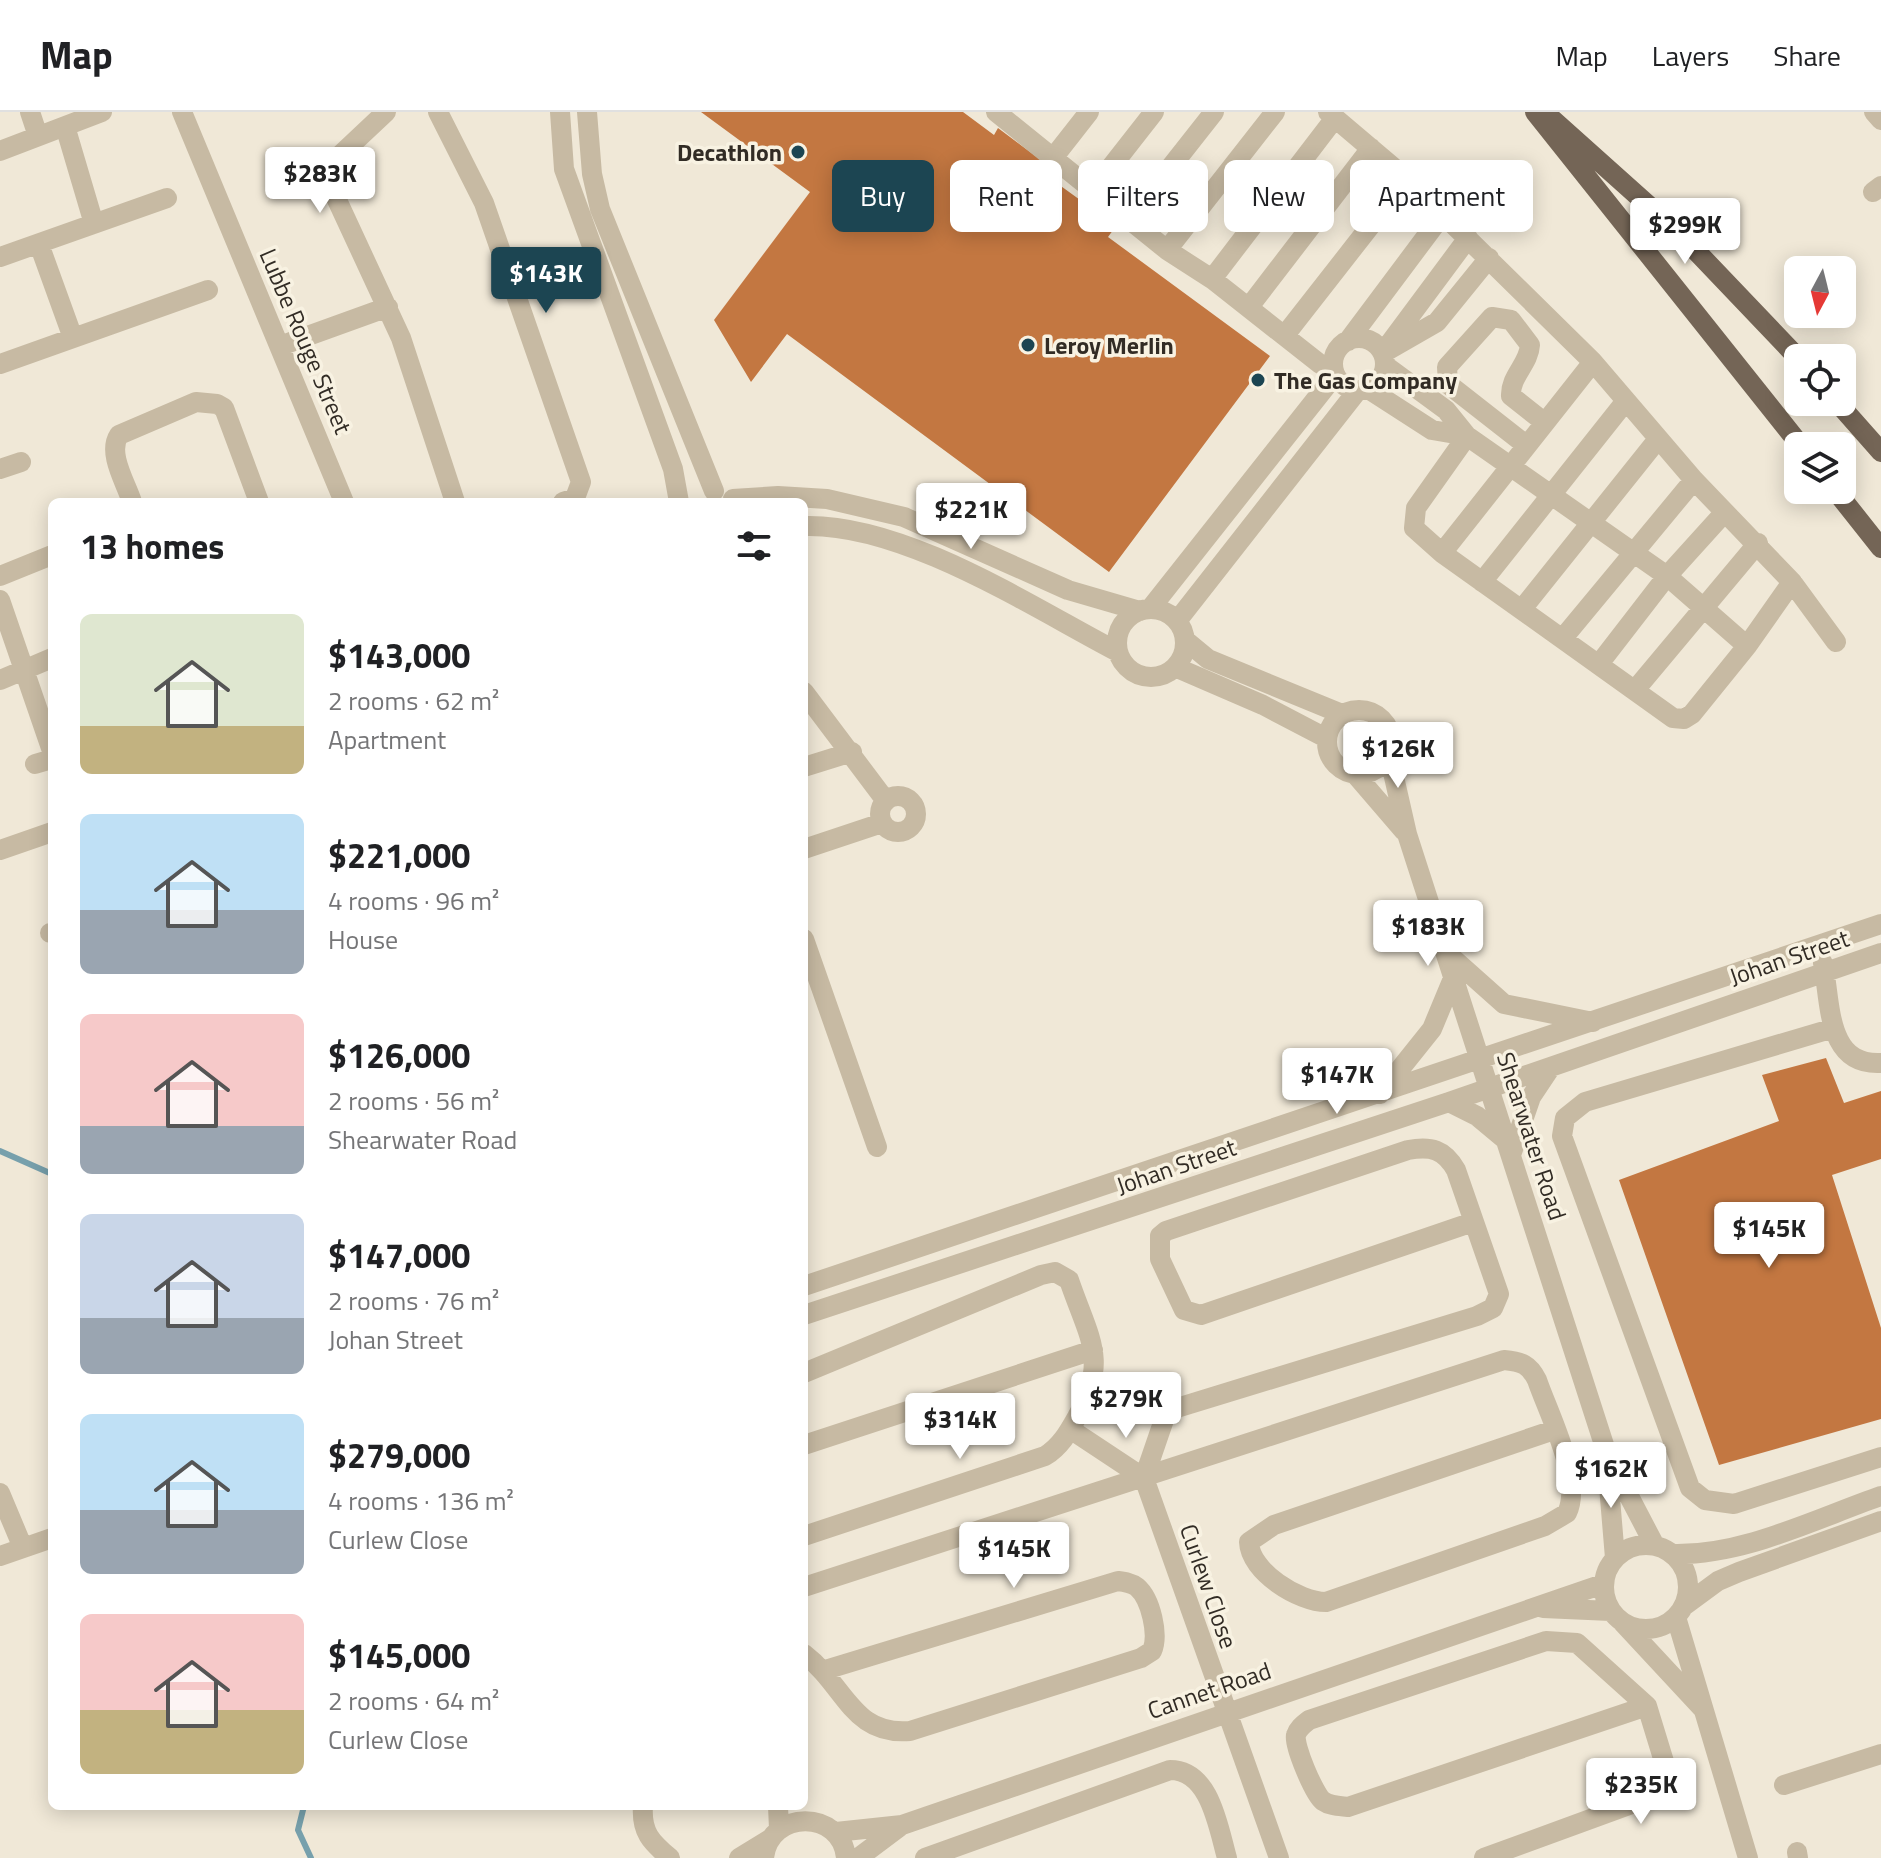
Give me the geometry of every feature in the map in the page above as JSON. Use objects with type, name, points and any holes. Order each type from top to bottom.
[{"type":"main road","points":[[1535,112],[1790,432]]},
{"type":"main road","points":[[1544,112],[1677,231],[1785,344]]},
{"type":"main road","points":[[1849,416],[1881,452]]},
{"type":"main road","points":[[1846,504],[1881,548]]},
{"type":"street","points":[[30,112],[38,136]]},
{"type":"street","points":[[0,151],[102,112]]},
{"type":"street","name":"Lubbe Rouge Street","points":[[182,112],[342,498]]},
{"type":"street","points":[[386,112],[336,159],[330,178],[388,307],[454,498]]},
{"type":"street","points":[[438,112],[484,203],[581,482],[575,498]]},
{"type":"street","points":[[560,112],[564,169],[673,469],[679,498]]},
{"type":"street","points":[[587,112],[592,174],[600,209],[714,491]]},
{"type":"street","points":[[996,112],[1019,119],[1053,158],[1078,178]]},
{"type":"street","points":[[1053,158],[1089,112]]},
{"type":"street","points":[[1116,160],[1154,112]]},
{"type":"street","points":[[1176,160],[1214,112]]},
{"type":"street","points":[[1167,250],[1275,112]]},
{"type":"street","points":[[1874,112],[1881,120]]},
{"type":"street","points":[[1212,279],[1332,115],[1385,160]]},
{"type":"street","points":[[65,126],[94,224]]},
{"type":"street","points":[[1249,307],[1371,148]]},
{"type":"street","points":[[0,257],[167,198]]},
{"type":"street","points":[[1144,232],[1212,279],[1334,372],[1345,386],[1364,390],[1432,430],[1467,436]]},
{"type":"street","points":[[1285,335],[1366,232]]},
{"type":"street","points":[[1118,652],[1119,632],[1124,623],[1145,610],[1334,372],[1338,349],[1348,341],[1430,232]]},
{"type":"street","points":[[1462,232],[1593,362],[1694,480],[1724,513],[1758,543],[1792,582],[1836,642]]},
{"type":"street","points":[[808,526],[835,528],[913,547],[1118,652],[1129,669],[1147,677],[1167,674],[1181,660],[1181,631],[1364,390],[1381,379],[1384,360],[1468,238]]},
{"type":"street","points":[[39,244],[73,338]]},
{"type":"street","points":[[1384,360],[1437,322],[1489,258]]},
{"type":"street","points":[[0,364],[208,290]]},
{"type":"street","points":[[280,346],[388,307]]},
{"type":"street","points":[[1526,445],[1448,384],[1445,376],[1447,367],[1492,317],[1502,316],[1511,320],[1530,345],[1528,358],[1513,381],[1511,396],[1544,422]]},
{"type":"street","points":[[1348,341],[1361,338],[1374,343],[1384,360],[1446,410],[1467,436],[1667,576],[1704,605],[1747,646]]},
{"type":"street","points":[[1442,553],[1593,362]]},
{"type":"street","points":[[131,498],[116,454],[115,441],[119,435],[196,402],[224,408],[258,498]]},
{"type":"street","points":[[1482,582],[1625,402]]},
{"type":"street","points":[[1467,436],[1412,518],[1414,528],[1442,553],[1673,718],[1684,719],[1692,714],[1747,646],[1792,582]]},
{"type":"street","points":[[1522,609],[1589,521],[1658,439]]},
{"type":"street","points":[[0,469],[21,462]]},
{"type":"street","points":[[1563,638],[1694,480]]},
{"type":"street","points":[[686,498],[714,491],[729,498]]},
{"type":"street","points":[[761,498],[827,499],[904,517],[1068,590],[1160,611],[1208,659],[1342,714]]},
{"type":"street","points":[[1599,664],[1667,576],[1724,513]]},
{"type":"street","points":[[1635,690],[1758,543]]},
{"type":"street","points":[[0,576],[48,557]]},
{"type":"street","points":[[0,600],[48,739]]},
{"type":"street","points":[[0,680],[48,660]]},
{"type":"street","points":[[1175,667],[1263,705],[1326,738]]},
{"type":"street","points":[[808,697],[886,801]]},
{"type":"street","points":[[1362,709],[1381,717],[1391,735],[1389,755],[1375,770],[1355,774],[1337,766],[1331,758],[1326,738],[1335,720],[1342,714],[1362,709]]},
{"type":"street","points":[[808,766],[852,752]]},
{"type":"street","name":"Shearwater Road","points":[[1389,755],[1407,834],[1607,1454],[1663,1550]]},
{"type":"street","name":"Shearwater Road","points":[[1355,774],[1407,834]]},
{"type":"street","points":[[902,797],[912,804],[916,815],[912,825],[902,831],[891,831],[882,823],[880,811],[886,801],[902,797]]},
{"type":"street","points":[[808,848],[882,823]]},
{"type":"street","points":[[0,850],[48,833]]},
{"type":"street","name":"Johan Street","points":[[808,1285],[1881,924]]},
{"type":"street","points":[[1819,947],[1834,1028],[1853,1060],[1881,1063]]},
{"type":"street","points":[[808,950],[877,1147]]},
{"type":"street","points":[[1446,953],[1504,1004],[1594,1022]]},
{"type":"street","name":"Johan Street","points":[[808,1314],[1449,1102],[1881,953]]},
{"type":"street","points":[[1380,1094],[1427,1037],[1454,976]]},
{"type":"street","points":[[1834,1028],[1585,1102],[1569,1111],[1562,1136],[1690,1488],[1705,1500],[1734,1504],[1881,1457]]},
{"type":"street","points":[[1449,1102],[1477,1116],[1509,1148],[1531,1097],[1551,1067]]},
{"type":"street","points":[[1144,1478],[1167,1411],[1493,1308],[1499,1294],[1456,1170],[1447,1156],[1423,1148],[1166,1231],[1160,1236],[1158,1247],[1184,1310],[1201,1315],[1473,1222]]},
{"type":"street","points":[[808,1371],[1041,1275],[1055,1272],[1069,1280],[1097,1368],[1094,1382],[1063,1441],[1045,1456],[808,1535]]},
{"type":"street","points":[[808,1444],[1093,1350]]},
{"type":"street","points":[[808,1586],[1504,1360],[1521,1361],[1530,1367],[1554,1430],[1569,1473],[1572,1501],[1567,1513],[1545,1526],[1326,1602],[1300,1598],[1255,1563],[1249,1542],[1264,1529],[1554,1430]]},
{"type":"street","points":[[1070,1429],[1144,1478]]},
{"type":"street","name":"Shearwater Road","points":[[1607,1454],[1615,1558]]},
{"type":"street","name":"Curlew Close","points":[[1144,1478],[1279,1858]]},
{"type":"street","points":[[0,1493],[23,1548]]},
{"type":"street","points":[[1704,1711],[1617,1617],[1603,1584],[1615,1558],[1633,1547],[1701,1555],[1740,1546],[1881,1496]]},
{"type":"street","points":[[1617,1617],[1650,1629],[1680,1612],[1718,1581],[1881,1521]]},
{"type":"street","points":[[0,1556],[48,1539]]},
{"type":"street","points":[[1663,1550],[1687,1578],[1680,1612],[1704,1711],[1748,1858]]},
{"type":"street","points":[[808,1657],[825,1670],[865,1723],[878,1730],[910,1731],[1141,1658],[1152,1651],[1155,1631],[1142,1593],[1136,1585],[1118,1581],[825,1670]]},
{"type":"street","name":"Cannet Road","points":[[858,1858],[902,1825],[1603,1584]]},
{"type":"street","name":"Cannet Road","points":[[1535,1607],[1617,1617]]},
{"type":"street","points":[[1484,1858],[1667,1791],[1669,1778],[1647,1706],[1577,1643],[1546,1641],[1309,1720],[1295,1735],[1296,1746],[1323,1801],[1348,1807],[1647,1706]]},
{"type":"street","points":[[1784,1785],[1881,1754]]},
{"type":"street","points":[[925,1858],[1170,1770],[1194,1776],[1204,1788],[1220,1856]]},
{"type":"street","points":[[808,1807],[827,1827],[846,1858]]},
{"type":"street","points":[[643,1810],[642,1825],[646,1835],[670,1858]]},
{"type":"street","points":[[739,1858],[771,1842],[777,1810]]},
{"type":"street","name":"Cannet Road","points":[[771,1842],[793,1822],[827,1827],[902,1825]]},
{"type":"building","name":"Leroy Merlin","points":[[701,112],[963,112],[994,135],[998,128],[1041,160],[950,160],[950,232],[1062,232],[1062,187],[1078,198],[1078,232],[1112,232],[1108,237],[1270,356],[1109,572],[787,334],[751,382],[714,320],[810,192]]},
{"type":"building","points":[[1826,1058],[1844,1103],[1881,1091],[1881,1159],[1832,1175],[1881,1328],[1881,1419],[1719,1465],[1619,1180],[1779,1121],[1762,1075]]},
{"type":"waterway","points":[[0,1151],[48,1172]]},
{"type":"waterway","points":[[303,1810],[298,1830],[311,1858]]},
{"type":"place","name":"Decathlon","points":[[798,152]]},
{"type":"place","name":"Leroy Merlin","points":[[1028,345]]},
{"type":"place","name":"The Gas Company","points":[[1258,380]]}]
